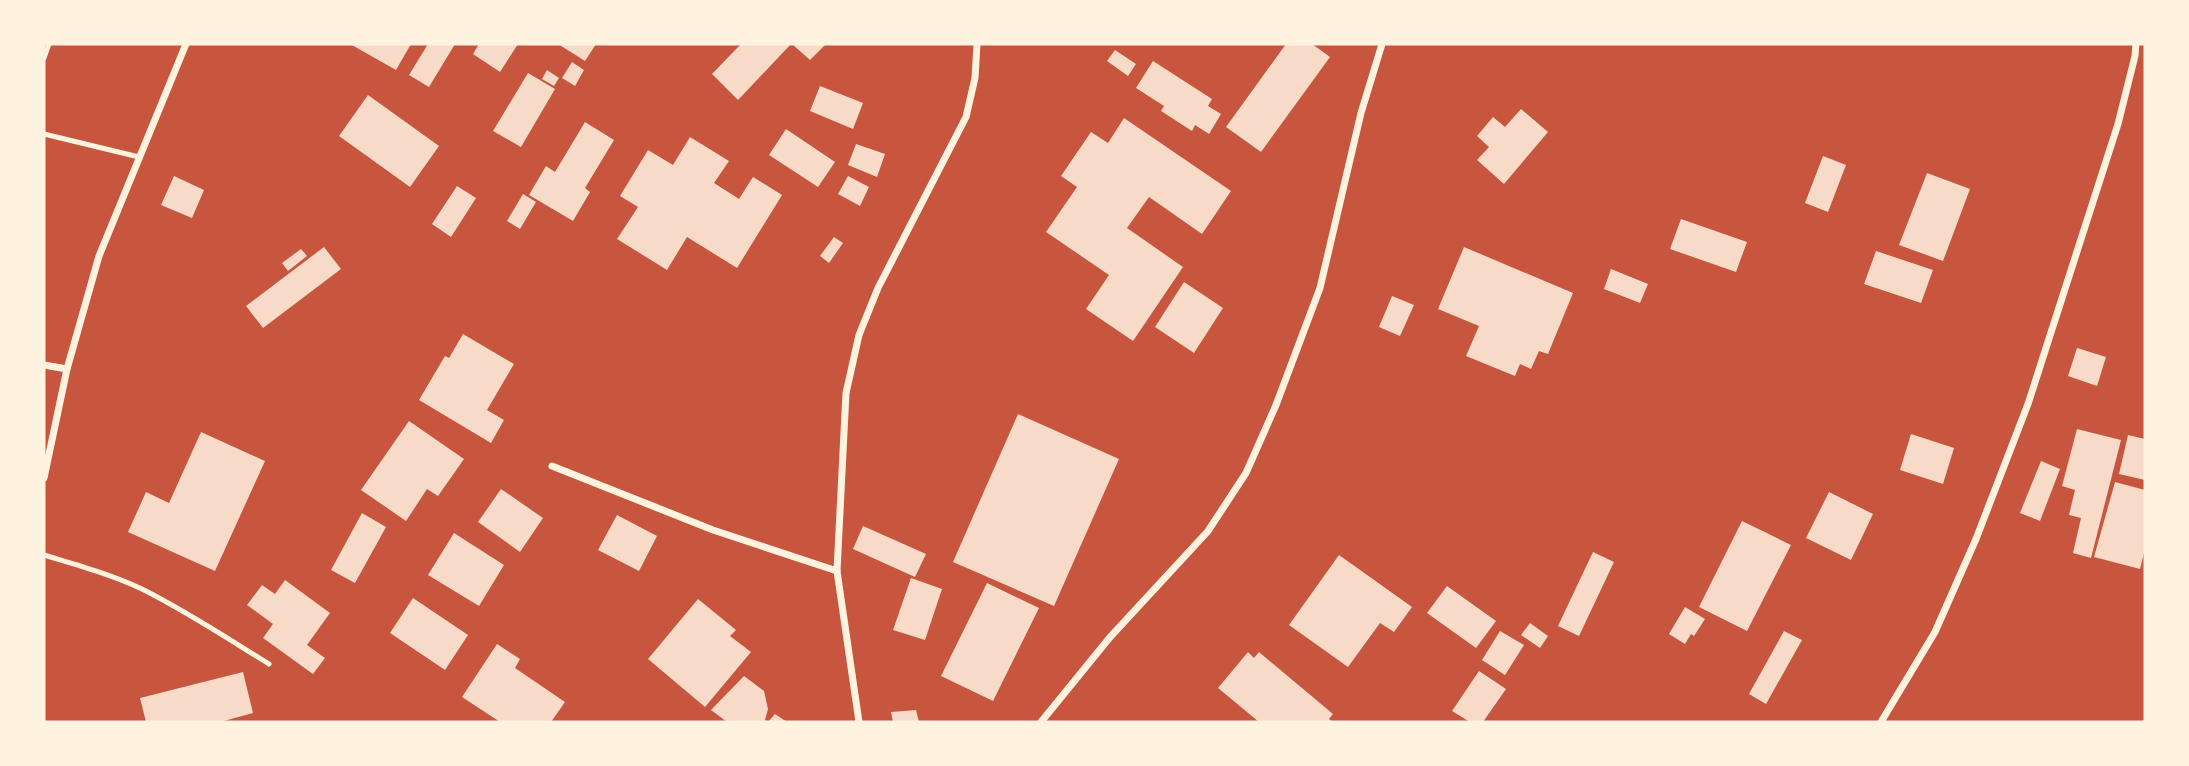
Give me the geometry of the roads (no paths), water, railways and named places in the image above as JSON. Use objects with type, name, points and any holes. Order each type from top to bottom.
[{"type":"street","points":[[44,478],[67,369],[99,256],[186,44]]},
{"type":"street","points":[[859,722],[837,571],[846,393],[859,335],[878,288],[966,117],[975,78],[977,44]]},
{"type":"street","points":[[1041,722],[1111,636],[1208,531],[1245,473],[1276,405],[1320,288],[1362,113],[1382,44]]},
{"type":"street","points":[[1881,722],[1935,632],[1976,539],[2028,404],[2118,124],[2136,44]]},
{"type":"street","points":[[44,365],[67,369]]},
{"type":"street","points":[[552,466],[713,530],[837,571]]},
{"type":"lane","points":[[44,58],[49,44]]},
{"type":"lane","points":[[44,134],[139,157]]},
{"type":"lane","points":[[44,555],[107,575],[140,589],[174,606],[269,664]]}]
